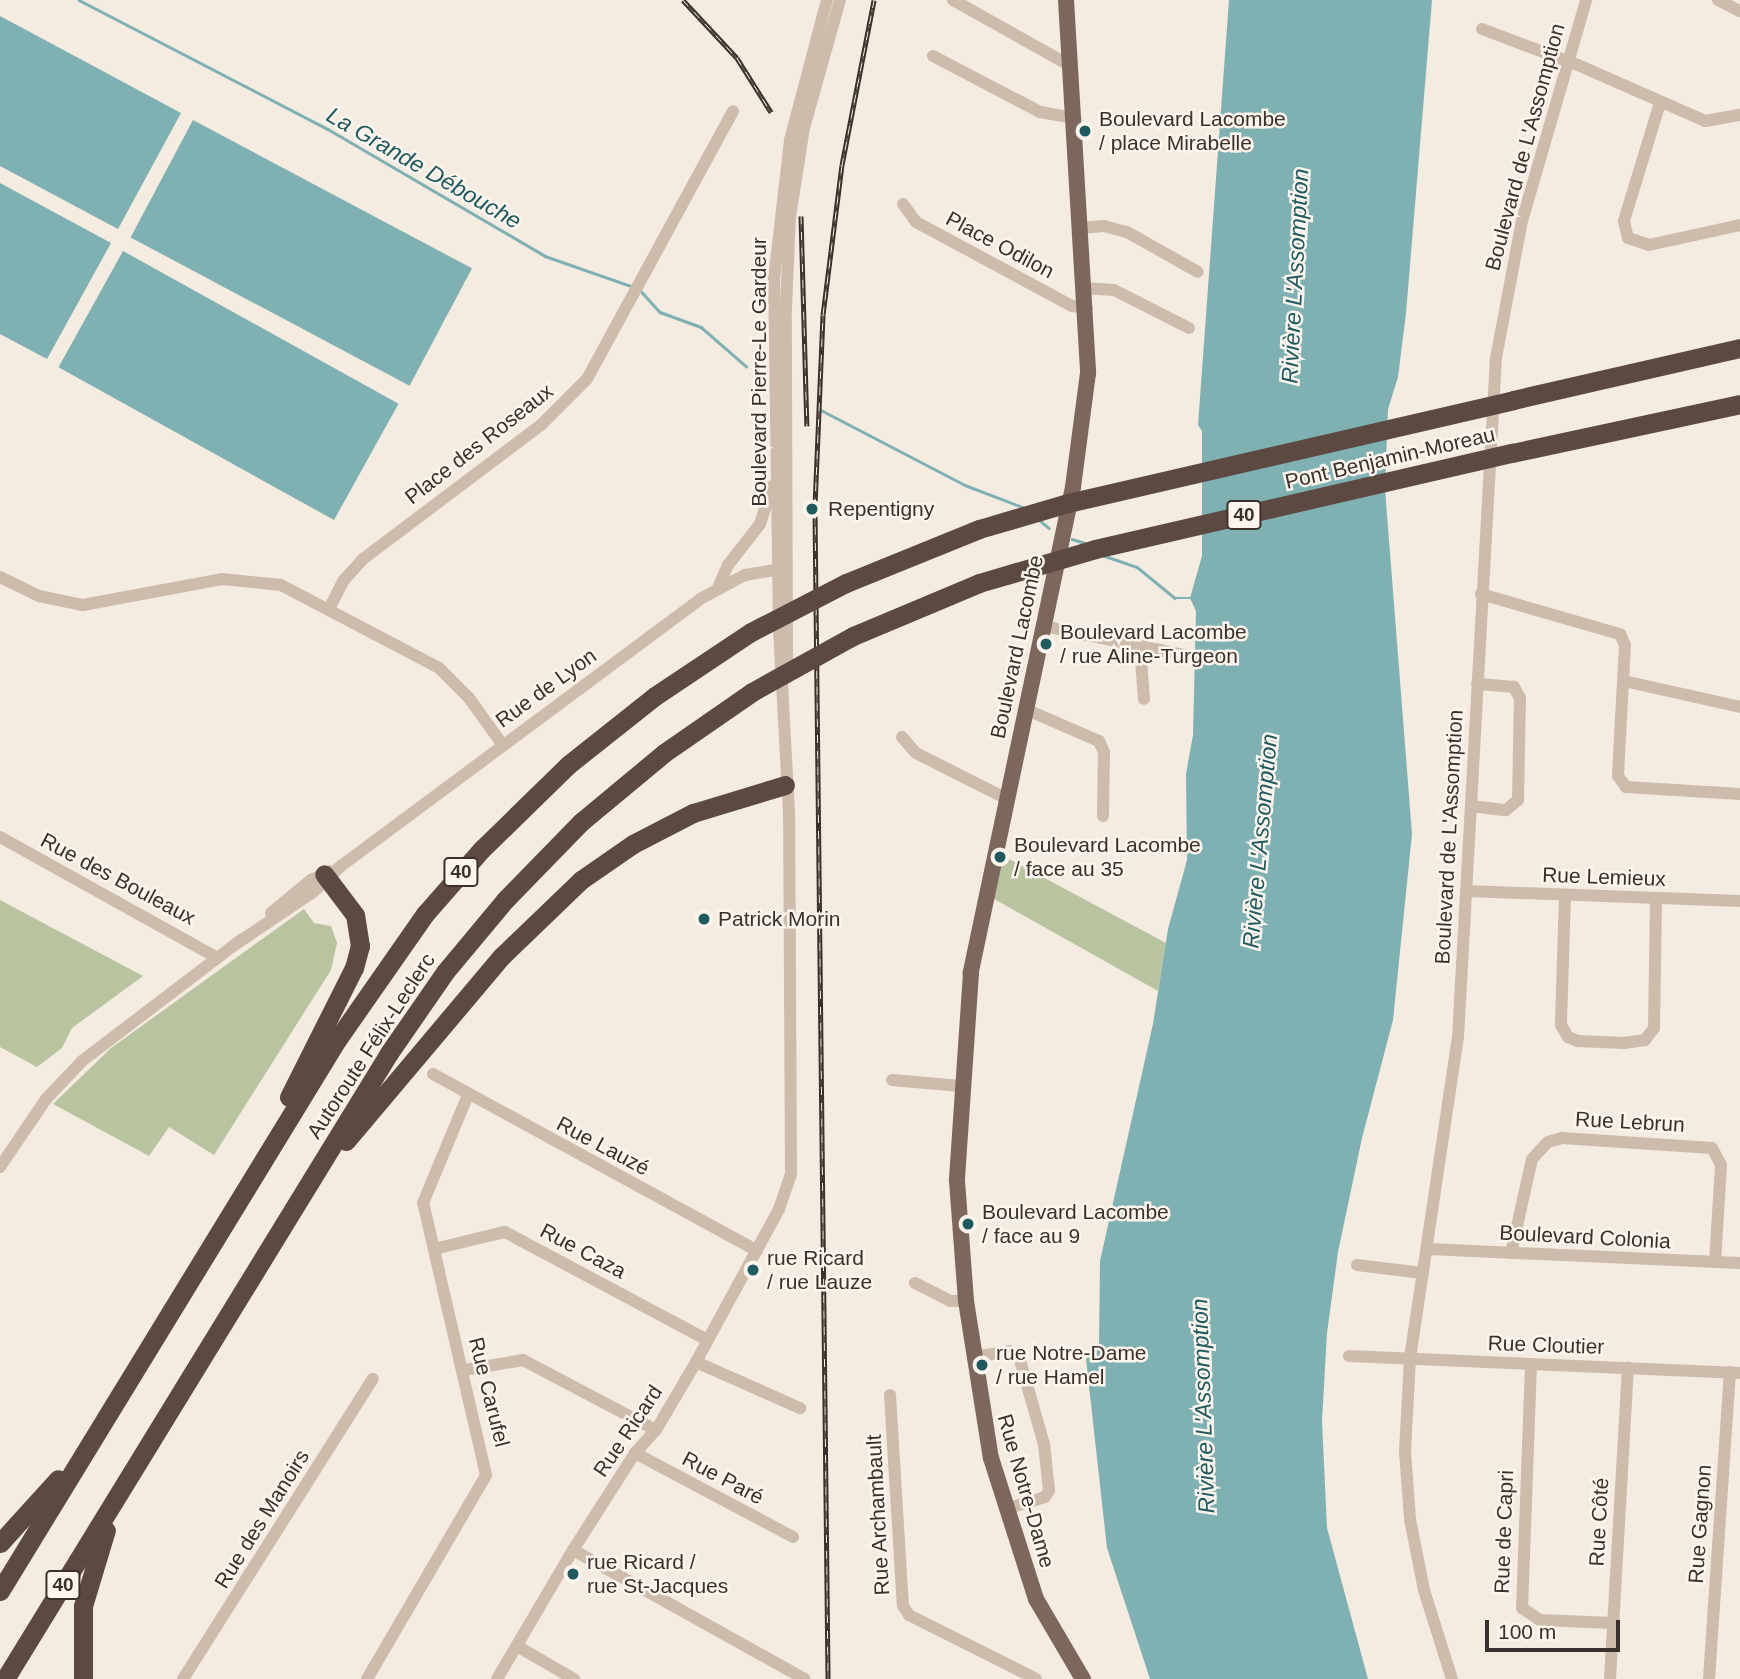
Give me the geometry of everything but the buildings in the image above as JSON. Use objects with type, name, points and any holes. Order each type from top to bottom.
[{"type":"highway","name":"Pont Benjamin-Moreau","points":[[979,529],[1068,503],[1740,348]]},
{"type":"highway","name":"Pont Benjamin-Moreau","points":[[979,583],[1095,549],[1738,404]]},
{"type":"highway","name":"Autoroute Félix-Leclerc","points":[[0,1591],[363,997],[469,863],[596,742],[678,679],[751,632],[846,583],[979,529]]},
{"type":"highway","name":"Autoroute Félix-Leclerc","points":[[5,1679],[418,1009],[505,900],[616,792],[752,692],[853,636],[979,583]]},
{"type":"highway","points":[[306,1187],[485,975],[559,898],[613,857],[666,827],[724,800],[785,785]]},
{"type":"highway","points":[[248,1184],[357,960],[358,921],[330,873]]},
{"type":"highway","points":[[0,1543],[92,1440]]},
{"type":"highway","points":[[83,1679],[80,1636],[84,1597],[121,1490]]},
{"type":"main road","name":"Boulevard Lacombe","points":[[966,1301],[957,1181],[961,1086],[971,973],[1005,798],[1044,626],[1080,446],[1089,366],[1066,0]]},
{"type":"main road","name":"Rue Notre-Dame","points":[[966,1301],[986,1436],[1006,1509],[1036,1598],[1083,1679]]},
{"type":"street","name":"Boulevard Pierre-Le Gardeur","points":[[784,568],[775,472],[774,293],[779,207],[796,107],[827,0]]},
{"type":"street","name":"Boulevard Pierre-Le Gardeur","points":[[783,1200],[791,1174],[793,1138],[789,811],[785,785],[784,708],[786,299],[790,217],[804,128],[840,0]]},
{"type":"street","points":[[953,0],[1069,65]]},
{"type":"street","name":"Boulevard de L'Assomption","points":[[1452,1679],[1424,1590],[1410,1519],[1405,1451],[1410,1358],[1429,1249],[1458,1037],[1490,419],[1501,321],[1522,220],[1586,0]]},
{"type":"street","points":[[1718,0],[1740,10]]},
{"type":"street","points":[[1482,29],[1705,121],[1740,114]]},
{"type":"street","points":[[933,56],[1040,112],[1074,118]]},
{"type":"street","points":[[1660,103],[1624,221],[1628,238],[1649,245],[1740,225]]},
{"type":"street","name":"Place des Roseaux","points":[[330,607],[344,580],[363,559],[541,425],[567,401],[594,368],[733,111]]},
{"type":"street","name":"Place Odilon","points":[[903,204],[916,222],[1066,303],[1087,308]]},
{"type":"street","points":[[1080,228],[1104,226],[1127,232],[1198,272]]},
{"type":"street","points":[[1085,288],[1114,290],[1189,328]]},
{"type":"street","points":[[718,588],[728,565],[760,524],[775,472]]},
{"type":"street","name":"Rue de Lyon","points":[[0,1167],[38,1109],[76,1067],[217,958],[502,744],[718,588],[745,575],[784,568]]},
{"type":"street","points":[[0,577],[38,596],[83,605],[116,602],[210,581],[259,579],[330,607],[446,674],[502,744]]},
{"type":"street","points":[[1481,594],[1616,631],[1625,645],[1618,776],[1626,787],[1740,794]]},
{"type":"street","points":[[1044,626],[1185,655]]},
{"type":"street","points":[[1140,646],[1144,699]]},
{"type":"street","points":[[1624,681],[1740,707]]},
{"type":"street","points":[[1471,806],[1506,810],[1518,800],[1520,698],[1514,687],[1477,684]]},
{"type":"street","points":[[1025,709],[1100,741],[1104,752],[1102,816]]},
{"type":"street","points":[[902,737],[916,753],[1005,798]]},
{"type":"street","name":"Rue des Bouleaux","points":[[0,837],[217,958]]},
{"type":"street","name":"Rue Lemieux","points":[[1467,891],[1740,901]]},
{"type":"street","points":[[1564,895],[1561,1025],[1568,1037],[1578,1041],[1624,1043],[1645,1040],[1654,1028],[1657,898]]},
{"type":"street","name":"Rue Lauzé","points":[[433,1074],[468,1096],[757,1251]]},
{"type":"street","points":[[892,1080],[961,1086]]},
{"type":"street","name":"Rue Carufel","points":[[367,1679],[483,1487],[486,1460],[423,1203],[426,1188],[468,1096]]},
{"type":"street","name":"Rue Lebrun","points":[[1511,1253],[1532,1159],[1548,1142],[1575,1139],[1712,1148],[1721,1165],[1715,1262]]},
{"type":"street","name":"Rue Ricard","points":[[497,1679],[573,1550],[635,1453],[656,1430],[783,1200]]},
{"type":"street","name":"Rue Caza","points":[[433,1249],[505,1232],[707,1340]]},
{"type":"street","name":"Boulevard Colonia","points":[[1429,1249],[1740,1263]]},
{"type":"street","points":[[1357,1265],[1423,1273]]},
{"type":"street","points":[[915,1283],[950,1301],[966,1301]]},
{"type":"street","points":[[973,1357],[1009,1351],[1019,1357],[1044,1444],[1049,1491],[1045,1497],[1006,1509]]},
{"type":"street","name":"Rue Cloutier","points":[[1349,1356],[1735,1372]]},
{"type":"street","points":[[464,1370],[523,1360],[656,1430]]},
{"type":"street","points":[[695,1362],[800,1408]]},
{"type":"street","name":"Rue de Capri","points":[[1531,1364],[1522,1608],[1540,1620],[1612,1623]]},
{"type":"street","name":"Rue Côté","points":[[1610,1679],[1628,1368]]},
{"type":"street","name":"Rue Gagnon","points":[[1709,1679],[1735,1372]]},
{"type":"street","name":"Rue des Manoirs","points":[[183,1679],[373,1379]]},
{"type":"street","name":"Rue Archambault","points":[[890,1395],[902,1606],[909,1615],[1036,1679]]},
{"type":"street","name":"Rue Paré","points":[[635,1453],[793,1538]]},
{"type":"street","points":[[573,1550],[805,1679]]},
{"type":"street","points":[[517,1646],[574,1679]]},
{"type":"green space","points":[[996,852],[1166,943],[1158,991],[987,895]]},
{"type":"green space","points":[[0,900],[143,976],[72,1028],[62,1048],[37,1067],[0,1047]]},
{"type":"green space","points":[[304,909],[314,923],[331,926],[337,943],[331,970],[214,1155],[169,1127],[149,1156],[53,1104],[111,1048]]},
{"type":"water","name":"Rivière L'Assomption","points":[[1229,0],[1432,0],[1406,313],[1398,377],[1388,409],[1385,489],[1412,834],[1393,1020],[1362,1138],[1338,1252],[1327,1333],[1322,1421],[1327,1528],[1368,1679],[1150,1679],[1107,1548],[1086,1359],[1099,1346],[1100,1261],[1153,1024],[1168,929],[1187,860],[1186,774],[1193,735],[1196,611],[1190,598],[1202,556],[1202,431],[1198,425]]},
{"type":"water","points":[[0,16],[181,113],[118,229],[0,166]]},
{"type":"water","points":[[193,120],[472,268],[410,386],[131,237]]},
{"type":"water","points":[[0,183],[111,243],[47,359],[0,334]]},
{"type":"water","points":[[123,251],[399,404],[334,520],[59,367]]},
{"type":"waterway","name":"La Grande Débouche","points":[[79,0],[328,129],[545,256],[634,287]]},
{"type":"waterway","name":"La Grande Débouche","points":[[640,290],[660,312],[701,327],[746,366]]},
{"type":"waterway","name":"La Grande Débouche","points":[[821,410],[965,485],[1025,508]]},
{"type":"waterway","name":"La Grande Débouche","points":[[1038,519],[1049,528]]},
{"type":"waterway","name":"La Grande Débouche","points":[[1072,539],[1085,543]]},
{"type":"waterway","name":"La Grande Débouche","points":[[1102,555],[1137,567],[1175,598],[1193,598]]},
{"type":"railway","points":[[683,0],[737,58],[771,112]]},
{"type":"railway","points":[[815,506],[823,315],[842,165],[874,0]]},
{"type":"railway","points":[[801,216],[807,426]]},
{"type":"railway","points":[[815,511],[828,1679]]},
{"type":"place","name":"Boulevard Lacombe / place Mirabelle","points":[[1085,131]]},
{"type":"place","name":"Repentigny","points":[[812,509]]},
{"type":"place","name":"Boulevard Lacombe / rue Aline-Turgeon","points":[[1046,644]]},
{"type":"place","name":"Boulevard Lacombe / face au 35","points":[[1000,857]]},
{"type":"place","name":"Patrick Morin","points":[[704,919]]},
{"type":"place","name":"Boulevard Lacombe / face au 9","points":[[968,1224]]},
{"type":"place","name":"rue Ricard / rue Lauze","points":[[753,1270]]},
{"type":"place","name":"rue Notre-Dame / rue Hamel","points":[[982,1365]]},
{"type":"place","name":"rue Ricard / rue St-Jacques","points":[[573,1574]]}]
